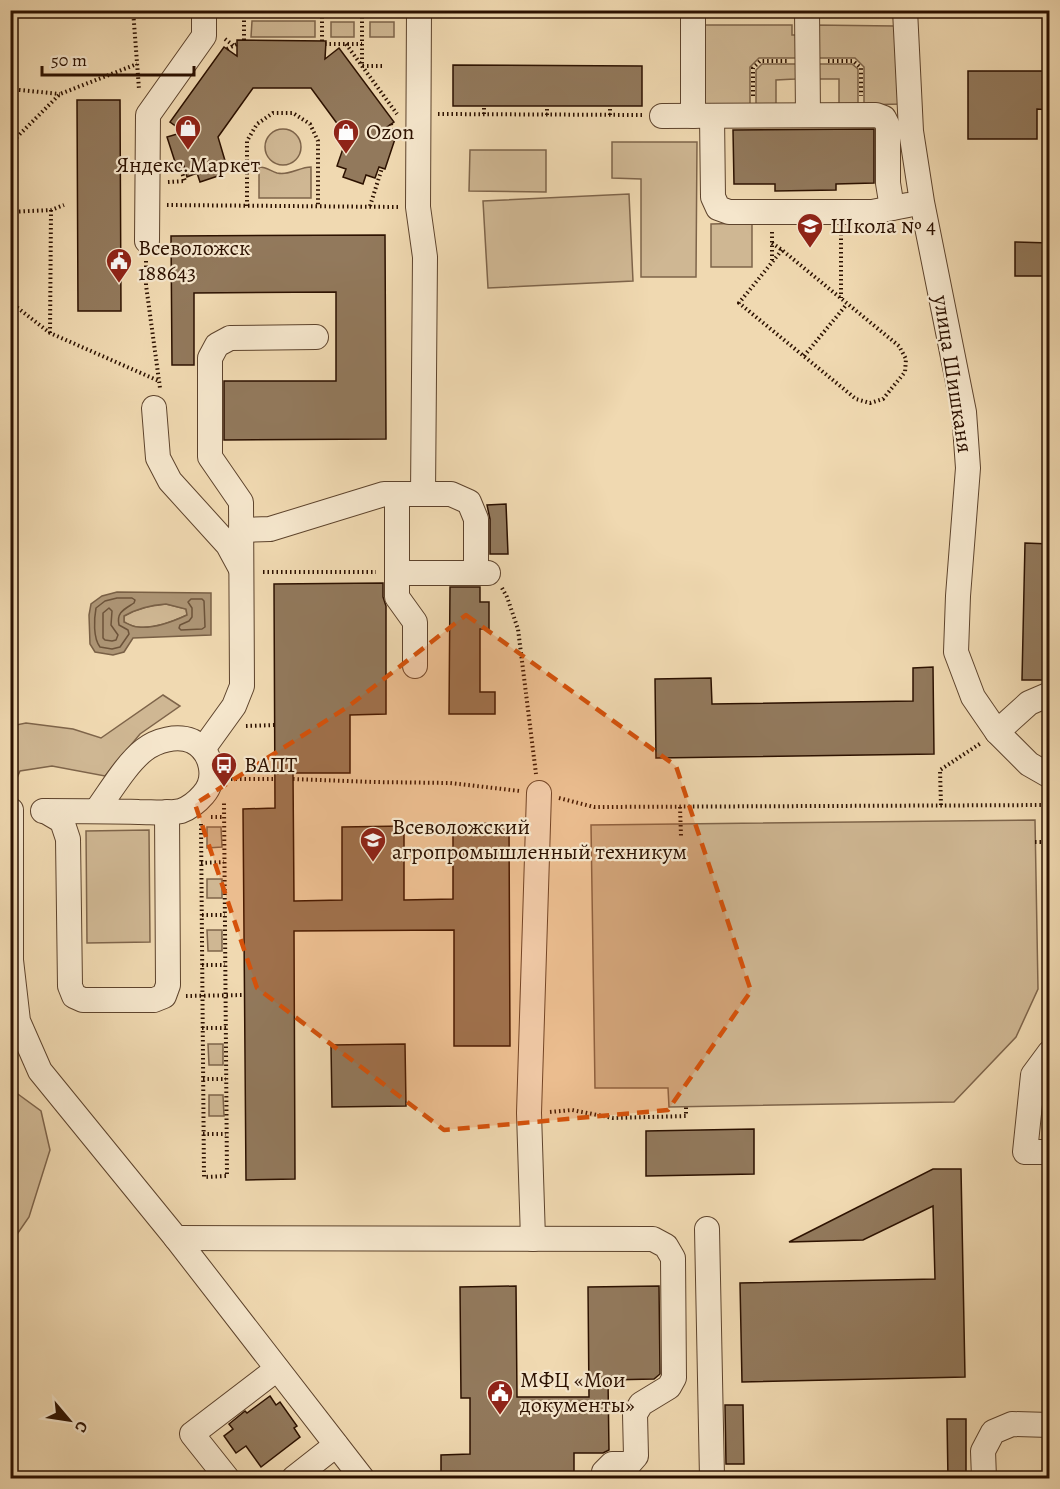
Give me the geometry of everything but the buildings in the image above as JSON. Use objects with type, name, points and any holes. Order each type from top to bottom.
[{"type":"street","points":[[147,241],[148,115],[204,36],[204,10]]},
{"type":"street","points":[[419,10],[408,114],[425,256],[423,494]]},
{"type":"street","points":[[693,10],[713,197],[718,208],[729,212],[872,212],[922,202]]},
{"type":"street","points":[[807,10],[808,115]]},
{"type":"street","name":"улица Шишканя","points":[[905,10],[911,131],[922,202],[964,412],[968,468],[956,652],[973,697],[997,732],[1029,764],[1050,776]]},
{"type":"street","points":[[662,116],[876,115],[884,118],[888,126],[888,183],[892,208]]},
{"type":"street","points":[[203,749],[234,706],[242,686],[241,502],[210,457],[210,358],[217,345],[230,338],[316,337]]},
{"type":"street","points":[[157,400],[158,458],[170,481],[228,545],[241,569]]},
{"type":"street","points":[[241,530],[270,529],[384,494],[451,494],[469,502],[476,519],[482,573],[397,573]]},
{"type":"street","points":[[397,494],[397,597],[415,622],[415,666]]},
{"type":"street","points":[[997,732],[1029,703],[1050,694]]},
{"type":"street","points":[[96,811],[133,760],[145,749],[165,740],[178,738],[192,741],[203,749],[220,778],[197,802],[181,811],[166,812],[11,810],[11,960],[18,1021],[40,1071],[176,1238],[362,1479]]},
{"type":"street","points":[[533,1239],[529,1113],[539,793]]},
{"type":"street","points":[[45,811],[62,821],[69,839],[70,986],[74,996],[83,1000],[153,1000],[164,996],[168,985],[166,812]]},
{"type":"street","points":[[1050,1052],[1033,1075],[1025,1152],[1050,1152]]},
{"type":"street","points":[[707,1229],[712,1479]]},
{"type":"street","points":[[176,1238],[653,1239],[666,1246],[673,1258],[675,1377],[669,1388],[641,1404],[635,1414],[636,1456],[629,1464],[612,1464],[604,1472],[604,1479]]},
{"type":"street","points":[[215,1474],[192,1434],[277,1369]]},
{"type":"street","points":[[984,1479],[983,1451],[993,1431],[1012,1424],[1050,1425]]},
{"type":"street","points":[[294,1479],[336,1445]]},
{"type":"path","points":[[133,10],[140,96],[148,115]]},
{"type":"path","points":[[244,16],[244,40]]},
{"type":"path","points":[[322,17],[324,42],[362,44]]},
{"type":"path","points":[[362,17],[362,66]]},
{"type":"path","points":[[227,49],[237,44]]},
{"type":"path","points":[[346,44],[362,66],[408,114]]},
{"type":"path","points":[[10,144],[60,94],[137,64]]},
{"type":"path","points":[[362,66],[384,66]]},
{"type":"path","points":[[10,89],[60,94]]},
{"type":"path","points":[[484,106],[484,114]]},
{"type":"path","points":[[547,106],[547,115]]},
{"type":"path","points":[[610,106],[610,115]]},
{"type":"path","points":[[247,206],[247,141],[256,124],[273,113],[293,113],[309,124],[318,141],[318,206]]},
{"type":"path","points":[[393,135],[391,121],[408,114],[662,116]]},
{"type":"path","points":[[370,206],[382,168]]},
{"type":"path","points":[[10,212],[51,210],[64,205]]},
{"type":"path","points":[[147,205],[418,207]]},
{"type":"path","points":[[50,333],[51,210]]},
{"type":"path","points":[[772,212],[772,261]]},
{"type":"path","points":[[841,212],[841,299]]},
{"type":"path","points":[[772,243],[782,250],[899,346],[906,359],[905,372],[883,399],[870,403],[856,399],[739,303],[782,250]]},
{"type":"path","points":[[146,285],[159,381],[157,400]]},
{"type":"path","points":[[10,302],[50,333],[159,381]]},
{"type":"path","points":[[804,356],[847,304]]},
{"type":"path","points":[[262,583],[262,572],[397,573]]},
{"type":"path","points":[[482,573],[496,578],[507,597],[518,629],[539,793]]},
{"type":"path","points":[[941,805],[940,770],[997,732]]},
{"type":"path","points":[[224,817],[201,818],[204,1177],[227,1176],[224,794],[220,778],[275,778]]},
{"type":"path","points":[[293,778],[450,783],[539,793],[594,807],[1050,805]]},
{"type":"path","points":[[680,807],[681,836]]},
{"type":"path","points":[[1035,842],[1050,842]]},
{"type":"path","points":[[201,862],[224,862]]},
{"type":"path","points":[[202,915],[225,915]]},
{"type":"path","points":[[202,965],[225,965]]},
{"type":"path","points":[[193,996],[244,995]]},
{"type":"path","points":[[202,1028],[226,1028]]},
{"type":"path","points":[[203,1079],[226,1078]]},
{"type":"path","points":[[529,1113],[572,1110],[613,1118],[686,1116],[686,1107]]},
{"type":"path","points":[[203,1134],[226,1134]]},
{"type":"highlighted area","points":[[466,615],[676,766],[751,991],[668,1110],[444,1130],[257,988],[195,804],[349,706]]},
{"type":"shaded area","points":[[252,21],[315,21],[315,37],[251,37]]},
{"type":"shaded area","points":[[331,22],[354,22],[354,37],[331,37]]},
{"type":"shaded area","points":[[370,22],[394,22],[394,37],[370,37]]},
{"type":"shaded area","points":[[701,25],[792,25],[792,35],[801,35],[801,58],[759,58],[750,67],[750,105],[701,105]]},
{"type":"shaded area","points":[[813,25],[895,26],[900,104],[864,105],[864,67],[855,58],[814,58]]},
{"type":"shaded area","points":[[762,64],[801,64],[801,74],[795,79],[776,80],[776,105],[756,105],[756,70]]},
{"type":"shaded area","points":[[814,64],[852,64],[858,69],[858,105],[839,105],[839,79],[819,79]]},
{"type":"shaded area","points":[[283,129],[296,134],[301,147],[296,160],[283,165],[270,160],[265,147],[270,134]]},
{"type":"shaded area","points":[[612,142],[697,142],[696,277],[641,277],[641,179],[612,178]]},
{"type":"shaded area","points":[[470,150],[546,150],[546,192],[469,191]]},
{"type":"shaded area","points":[[259,167],[282,174],[311,167],[311,198],[259,198]]},
{"type":"shaded area","points":[[629,194],[633,281],[488,288],[483,201]]},
{"type":"shaded area","points":[[752,223],[752,267],[711,267],[711,224]]},
{"type":"shaded area","points":[[166,604],[186,609],[187,615],[150,627],[136,627],[124,622],[124,616],[134,611]]},
{"type":"shaded area","points":[[163,695],[180,706],[140,734],[105,776],[52,766],[20,771],[11,787],[11,726],[26,723],[73,729],[101,738]]},
{"type":"shaded area","points":[[1035,820],[1038,989],[1016,1037],[954,1102],[669,1107],[668,1088],[595,1088],[591,825]]},
{"type":"shaded area","points":[[207,827],[221,827],[222,847],[207,848]]},
{"type":"shaded area","points":[[149,830],[150,942],[87,943],[86,831]]},
{"type":"shaded area","points":[[207,879],[222,879],[222,898],[207,898]]},
{"type":"shaded area","points":[[207,930],[222,930],[222,951],[208,951]]},
{"type":"shaded area","points":[[208,1044],[223,1044],[223,1065],[209,1065]]},
{"type":"shaded area","points":[[11,1089],[41,1111],[50,1150],[29,1217],[11,1243]]},
{"type":"shaded area","points":[[209,1095],[223,1095],[224,1116],[209,1116]]},
{"type":"water","points":[[117,592],[211,593],[211,635],[133,638],[124,652],[113,655],[95,652],[90,644],[89,615],[91,604],[102,596]],"holes":[[[166,604],[186,609],[187,615],[157,626],[136,627],[124,622],[124,616],[149,606]]]},
{"type":"place","name":"Яндекс.Маркет","points":[[188,151]]},
{"type":"place","name":"Ozon","points":[[346,155]]},
{"type":"place","name":"Школа № 4","points":[[810,249]]},
{"type":"place","name":"Всеволожск 188643","points":[[119,284]]},
{"type":"place","name":"ВАПТ","points":[[224,788]]},
{"type":"place","name":"Всеволожский агропромышленный техникум","points":[[373,863]]},
{"type":"place","name":"МФЦ «Мои документы»","points":[[500,1416]]}]
